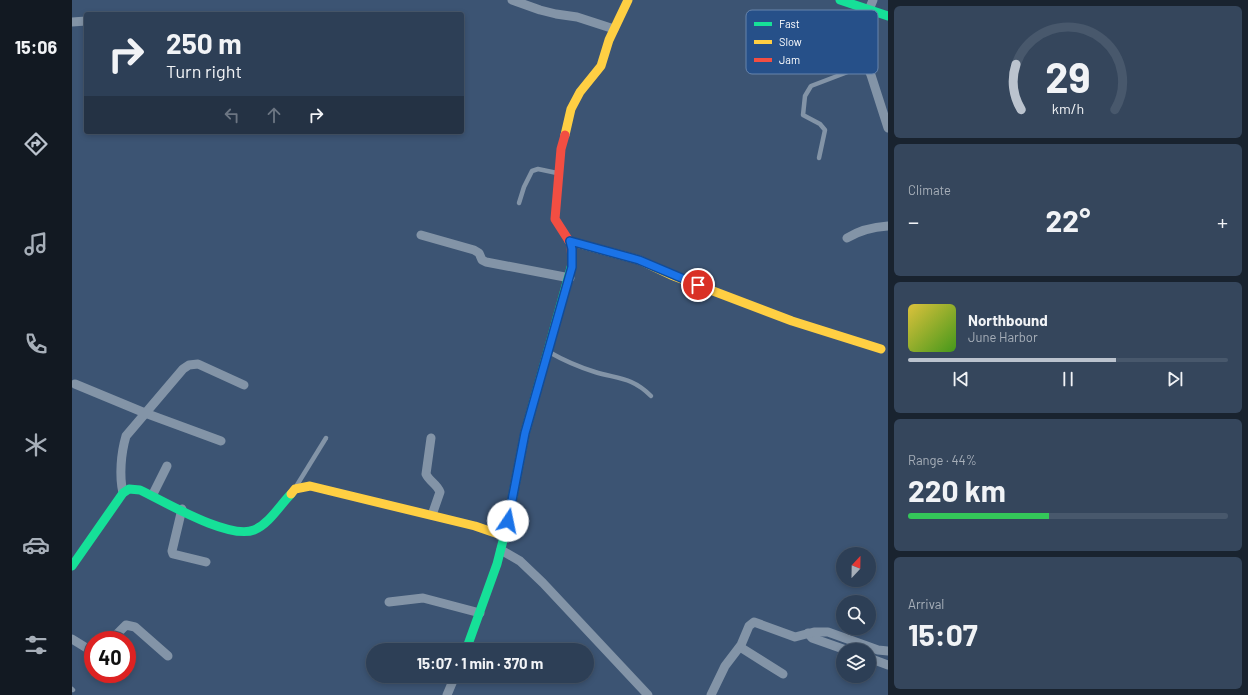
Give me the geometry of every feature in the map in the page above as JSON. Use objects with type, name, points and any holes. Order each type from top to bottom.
[{"type":"street","points":[[512,0],[540,10],[577,17],[614,29]]},
{"type":"street","points":[[469,643],[501,550],[525,433],[570,278],[573,257],[570,241],[559,229],[555,219],[565,128],[571,109],[580,92],[600,66],[614,29],[628,0]]},
{"type":"street","points":[[840,0],[868,10],[873,0]]},
{"type":"street","points":[[878,13],[888,16]]},
{"type":"street","points":[[72,22],[84,21]]},
{"type":"street","points":[[871,74],[888,128]]},
{"type":"street","points":[[847,238],[855,233],[871,228],[888,226]]},
{"type":"street","points":[[421,235],[474,250],[479,253],[482,260],[486,262],[570,278]]},
{"type":"street","points":[[570,241],[639,260],[671,275],[792,321],[881,349]]},
{"type":"street","points":[[123,493],[121,485],[125,441],[130,430],[183,369],[189,365],[198,364],[244,385]]},
{"type":"street","points":[[75,384],[145,413],[221,441]]},
{"type":"street","points":[[431,438],[426,474],[428,478],[438,486],[440,492],[432,515]]},
{"type":"street","points":[[152,494],[167,466]]},
{"type":"street","points":[[72,566],[123,493],[129,489],[140,490],[152,494],[217,527],[243,533],[254,530],[263,525],[294,488],[310,486],[320,487],[475,526],[504,536]]},
{"type":"street","points":[[182,509],[172,551],[173,554],[206,562]]},
{"type":"street","points":[[501,550],[520,562],[543,583],[648,695]]},
{"type":"street","points":[[389,602],[423,598],[480,613]]},
{"type":"street","points":[[711,695],[725,666],[740,647],[749,626],[754,622],[795,637],[802,637],[808,633],[828,632],[878,650],[888,652]]},
{"type":"street","points":[[120,631],[126,625],[130,625],[168,656]]},
{"type":"street","points":[[808,633],[812,638],[836,646]]},
{"type":"street","points":[[72,639],[84,646]]},
{"type":"street","points":[[740,647],[784,674]]},
{"type":"street","points":[[876,661],[888,665]]},
{"type":"street","points":[[447,695],[452,683]]},
{"type":"lane","points":[[819,158],[825,130],[820,124],[803,115],[806,92],[811,86],[842,74]]},
{"type":"lane","points":[[520,203],[524,187],[532,171],[538,169],[559,173]]},
{"type":"lane","points":[[549,352],[595,372],[624,378],[644,389],[651,396]]},
{"type":"lane","points":[[294,488],[326,438]]},
{"type":"traffic: fast","points":[[840,0],[870,10]]},
{"type":"traffic: fast","points":[[878,13],[888,16]]},
{"type":"traffic: fast","points":[[469,643],[497,564],[508,521],[525,433],[572,264]]},
{"type":"traffic: fast","points":[[72,566],[123,493],[129,489],[140,490],[180,511],[214,525],[229,530],[243,532],[254,530],[265,523],[291,494]]},
{"type":"traffic: slow","points":[[565,135],[571,109],[580,92],[601,66],[609,40],[628,0]]},
{"type":"traffic: slow","points":[[569,241],[639,260],[671,275],[792,321],[881,349]]},
{"type":"traffic: slow","points":[[291,494],[295,489],[310,486],[475,526],[504,536]]},
{"type":"traffic: jam","points":[[565,135],[561,149],[555,219],[571,244],[572,264]]},
{"type":"route","points":[[508,521],[525,433],[570,278],[573,257],[570,241],[639,260],[671,275],[698,285]]}]
